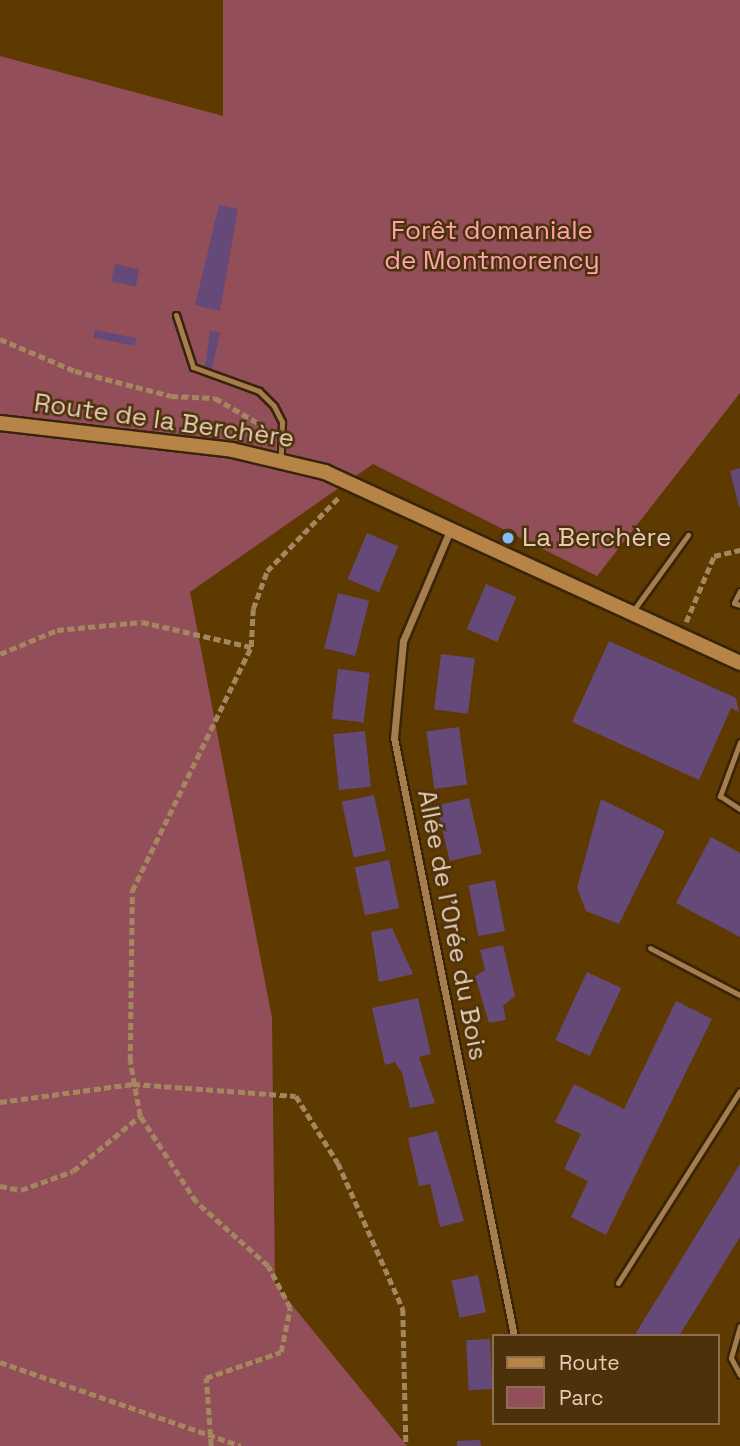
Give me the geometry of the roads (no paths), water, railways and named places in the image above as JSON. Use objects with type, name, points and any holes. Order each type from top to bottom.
[{"type":"street","name":"Route de la Berchère","points":[[0,423],[281,460],[354,484],[740,663]]},
{"type":"street","name":"Allée de l'Orée du Bois","points":[[451,528],[403,641],[394,738],[514,1334]]},
{"type":"lane","points":[[176,315],[193,368],[259,391],[274,406],[282,422],[281,460]]},
{"type":"lane","points":[[632,613],[688,535]]},
{"type":"lane","points":[[740,591],[734,603],[740,605]]},
{"type":"lane","points":[[740,742],[720,796],[740,809]]},
{"type":"lane","points":[[650,948],[740,995]]},
{"type":"lane","points":[[618,1283],[740,1091]]},
{"type":"lane","points":[[740,1326],[732,1358],[740,1375]]},
{"type":"place","name":"La Berchère","points":[[508,538]]},
{"type":"park label","name":"Forêt domaniale de Montmorency","points":[[492,246]]}]
